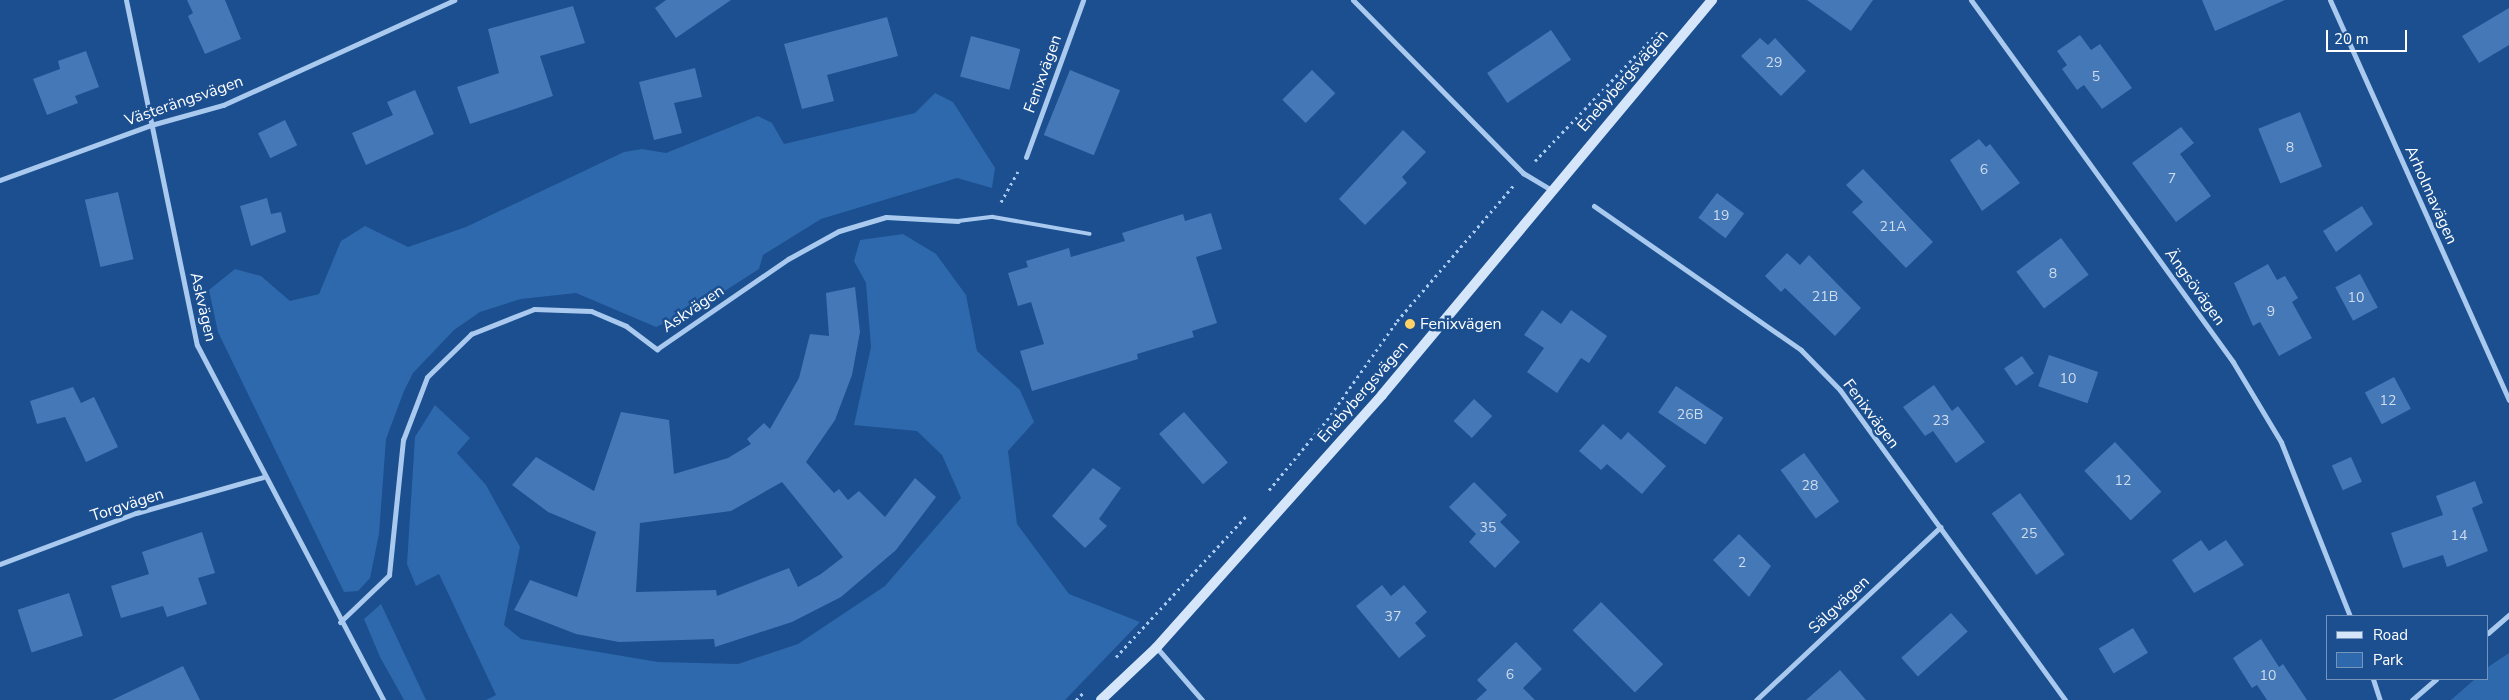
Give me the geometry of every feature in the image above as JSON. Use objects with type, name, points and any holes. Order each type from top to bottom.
[{"type":"main road","name":"Enebybergsvägen","points":[[1101,700],[1156,648],[1382,395],[1550,189],[1712,0]]},
{"type":"street","name":"Askvägen","points":[[126,0],[197,345],[263,477],[383,700]]},
{"type":"street","name":"Västerängsvägen","points":[[0,180],[152,124],[223,105],[454,0]]},
{"type":"street","name":"Fenixvägen","points":[[1026,157],[1083,0]]},
{"type":"street","name":"Ängsövägen","points":[[1972,0],[2233,362],[2281,442],[2350,615]]},
{"type":"street","name":"Arholmavägen","points":[[2330,0],[2509,400]]},
{"type":"street","points":[[1355,1],[1524,173],[1550,189]]},
{"type":"street","name":"Fenixvägen","points":[[1594,206],[1801,350],[1840,390],[2065,700]]},
{"type":"street","name":"Askvägen","points":[[340,622],[389,575],[403,440],[427,377],[471,334],[534,309],[591,310],[626,326],[656,348],[788,259],[839,230],[886,217],[958,221]]},
{"type":"street","name":"Torgvägen","points":[[0,564],[136,513],[263,477]]},
{"type":"street","name":"Sälgvägen","points":[[1756,700],[1940,527]]},
{"type":"street","points":[[2489,632],[2509,614]]},
{"type":"street","points":[[1156,648],[1202,700]]},
{"type":"street","points":[[2373,680],[2380,700]]},
{"type":"street","points":[[2412,700],[2435,680]]},
{"type":"lane","points":[[958,221],[993,217],[1090,234]]},
{"type":"path","points":[[1264,496],[1327,420],[1397,320],[1524,173],[1668,21]]},
{"type":"path","points":[[993,217],[1026,157]]},
{"type":"path","points":[[1110,664],[1251,510]]},
{"type":"path","points":[[1076,700],[1090,685]]},
{"type":"green space","points":[[935,93],[953,102],[995,168],[992,188],[957,178],[821,219],[763,255],[759,269],[700,307],[656,327],[576,293],[521,299],[480,312],[454,330],[413,373],[404,391],[386,439],[379,534],[370,578],[358,591],[344,592],[218,332],[209,290],[235,269],[261,276],[290,301],[319,294],[341,241],[365,226],[408,247],[466,227],[624,152],[642,149],[666,153],[758,116],[772,123],[784,144],[915,113]]},
{"type":"green space","points":[[903,234],[936,254],[966,295],[977,351],[1020,390],[1034,422],[1008,451],[1017,524],[1069,594],[1140,622],[1065,700],[486,700],[496,695],[439,574],[416,586],[407,564],[415,437],[435,405],[470,438],[457,453],[486,485],[520,547],[504,625],[521,639],[658,662],[738,664],[798,644],[885,586],[961,498],[942,455],[917,431],[854,425],[871,347],[866,283],[854,261],[860,240]]},
{"type":"green space","points":[[381,604],[426,700],[404,700],[380,657],[364,619]]},
{"type":"green space","points":[[2509,653],[2509,700],[2451,700],[2474,680],[2489,680],[2489,666]]},
{"type":"building","points":[[187,0],[225,0],[241,39],[205,54],[188,16],[193,13]]},
{"type":"building","points":[[666,0],[731,0],[676,38],[655,8]]},
{"type":"building","points":[[1807,0],[1873,0],[1851,31]]},
{"type":"building","points":[[2202,0],[2285,0],[2215,31]]},
{"type":"building","points":[[573,6],[585,43],[540,56],[553,96],[470,124],[457,87],[499,73],[488,29]]},
{"type":"building","points":[[2509,8],[2509,45],[2479,63],[2462,36]]},
{"type":"building","points":[[887,17],[898,56],[827,75],[834,101],[802,109],[784,44]]},
{"type":"building","points":[[1551,30],[1571,60],[1507,103],[1487,73]]},
{"type":"building","points":[[2080,35],[2091,50],[2100,44],[2132,88],[2102,109],[2084,85],[2077,90],[2062,69],[2067,65],[2057,51]]},
{"type":"building","points":[[971,36],[1020,49],[1009,90],[960,77]]},
{"type":"building","points":[[1760,38],[1768,45],[1775,38],[1806,71],[1781,96],[1741,56]]},
{"type":"building","points":[[86,51],[99,87],[75,96],[78,103],[47,115],[33,79],[60,69],[58,61]]},
{"type":"building","points":[[695,68],[702,97],[674,103],[682,133],[654,140],[639,82]]},
{"type":"building","points":[[1070,70],[1120,90],[1094,155],[1044,135]]},
{"type":"building","points":[[1312,70],[1335,93],[1306,123],[1282,100]]},
{"type":"building","points":[[415,90],[434,134],[366,165],[352,133],[393,115],[387,102]]},
{"type":"building","points":[[2300,112],[2322,167],[2280,184],[2258,129]]},
{"type":"building","points":[[285,120],[297,145],[270,158],[258,133]]},
{"type":"building","points":[[2181,127],[2194,143],[2180,154],[2211,196],[2176,222],[2132,163]]},
{"type":"building","points":[[1403,130],[1426,152],[1402,177],[1407,183],[1365,225],[1339,199]]},
{"type":"building","points":[[1979,139],[1986,147],[1990,144],[2020,183],[1982,211],[1950,160]]},
{"type":"building","points":[[1863,169],[1933,242],[1906,268],[1852,212],[1863,202],[1846,185]]},
{"type":"building","points":[[118,192],[134,259],[100,267],[85,200]]},
{"type":"building","points":[[1717,193],[1744,213],[1725,238],[1698,218]]},
{"type":"building","points":[[267,198],[271,214],[281,212],[286,232],[251,246],[240,206]]},
{"type":"building","points":[[2362,206],[2373,224],[2336,252],[2323,231]]},
{"type":"building","points":[[1211,213],[1222,249],[1196,257],[1217,323],[1192,331],[1194,337],[1137,354],[1138,359],[1032,391],[1020,351],[1044,344],[1031,302],[1018,306],[1008,273],[1028,267],[1026,261],[1069,248],[1071,257],[1125,241],[1122,233],[1183,214],[1185,221]]},
{"type":"building","points":[[2061,238],[2089,275],[2044,308],[2016,272]]},
{"type":"building","points":[[1787,253],[1800,265],[1809,255],[1861,308],[1835,336],[1785,288],[1781,292],[1765,276]]},
{"type":"building","points":[[2268,264],[2277,280],[2285,276],[2298,298],[2292,302],[2312,338],[2279,356],[2260,322],[2253,326],[2234,283]]},
{"type":"building","points":[[2360,274],[2378,308],[2353,321],[2335,287]]},
{"type":"building","points":[[855,287],[860,332],[852,375],[835,420],[806,462],[834,493],[839,489],[848,500],[859,491],[885,517],[915,478],[936,497],[896,550],[841,597],[792,622],[715,647],[714,639],[619,642],[576,634],[514,610],[530,580],[577,597],[596,532],[548,512],[512,485],[536,457],[594,491],[621,412],[669,420],[674,474],[728,458],[751,444],[747,439],[764,423],[770,429],[799,378],[810,334],[829,336],[826,293]],"holes":[[[782,482],[843,557],[821,574],[798,587],[789,568],[717,596],[716,590],[636,592],[640,523],[731,511]]]},
{"type":"building","points":[[1542,310],[1561,324],[1571,310],[1607,336],[1589,363],[1581,358],[1557,393],[1527,372],[1544,348],[1524,335]]},
{"type":"building","points":[[2049,355],[2098,372],[2087,403],[2038,386]]},
{"type":"building","points":[[2022,356],[2034,373],[2016,386],[2004,369]]},
{"type":"building","points":[[2394,377],[2411,409],[2382,424],[2365,392]]},
{"type":"building","points":[[1934,385],[1952,411],[1958,406],[1985,442],[1956,463],[1933,431],[1925,436],[1903,407]]},
{"type":"building","points":[[1676,386],[1723,418],[1705,444],[1658,413]]},
{"type":"building","points":[[73,387],[81,403],[94,397],[118,447],[86,462],[65,417],[37,424],[30,401]]},
{"type":"building","points":[[1474,399],[1492,416],[1472,438],[1454,421]]},
{"type":"building","points":[[1184,412],[1228,463],[1203,484],[1159,434]]},
{"type":"building","points":[[1603,424],[1621,440],[1628,432],[1666,466],[1642,494],[1607,464],[1601,470],[1579,451]]},
{"type":"building","points":[[2115,442],[2161,492],[2131,520],[2084,471]]},
{"type":"building","points":[[1804,453],[1839,502],[1816,519],[1781,470]]},
{"type":"building","points":[[2351,457],[2362,482],[2343,490],[2332,466]]},
{"type":"building","points":[[1093,468],[1121,488],[1099,519],[1107,526],[1085,548],[1052,516]]},
{"type":"building","points":[[2475,481],[2483,503],[2472,508],[2488,551],[2447,567],[2443,555],[2403,568],[2391,533],[2443,515],[2436,496]]},
{"type":"building","points":[[1474,482],[1507,515],[1500,522],[1520,542],[1495,568],[1469,542],[1476,534],[1449,507]]},
{"type":"building","points":[[2020,493],[2065,554],[2036,575],[1992,514]]},
{"type":"building","points":[[202,532],[215,573],[198,578],[207,604],[167,617],[163,606],[121,618],[111,586],[149,574],[142,552]]},
{"type":"building","points":[[1739,534],[1771,566],[1749,597],[1713,560]]},
{"type":"building","points":[[2201,540],[2209,551],[2226,540],[2244,565],[2194,593],[2172,560]]},
{"type":"building","points":[[1382,585],[1391,596],[1404,585],[1427,612],[1415,623],[1426,636],[1399,658],[1356,606]]},
{"type":"building","points":[[69,593],[83,636],[32,652],[18,610]]},
{"type":"building","points":[[1601,602],[1663,664],[1635,693],[1573,630]]},
{"type":"building","points":[[1951,613],[1968,632],[1918,676],[1901,658]]},
{"type":"building","points":[[2133,628],[2148,653],[2114,673],[2099,649]]},
{"type":"building","points":[[2261,639],[2279,667],[2283,664],[2307,700],[2267,700],[2257,685],[2252,688],[2233,658]]},
{"type":"building","points":[[1516,642],[1542,669],[1523,688],[1535,700],[1476,700],[1487,690],[1477,680]]},
{"type":"building","points":[[183,666],[200,700],[112,700]]},
{"type":"building","points":[[1840,670],[1866,700],[1806,700]]},
{"type":"place","name":"Fenixvägen","points":[[1410,324]]}]
